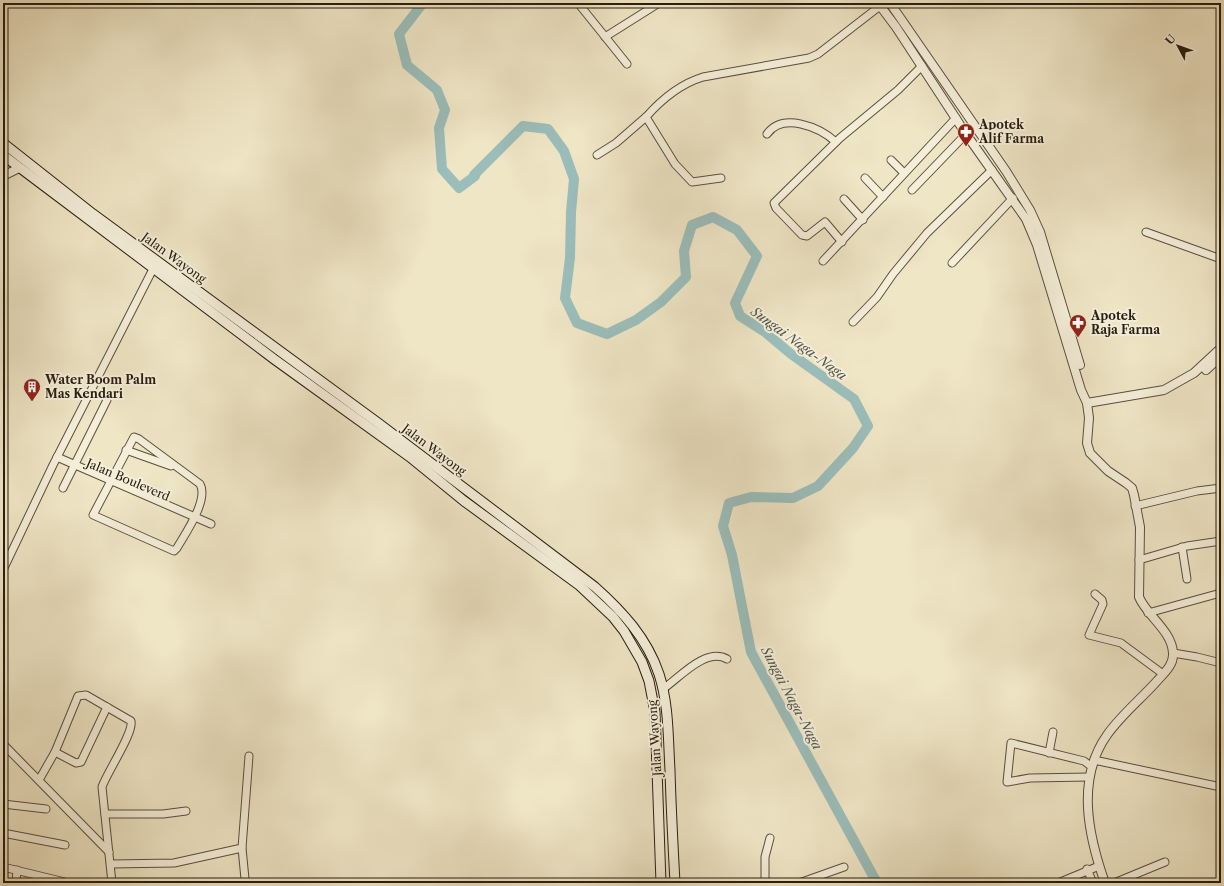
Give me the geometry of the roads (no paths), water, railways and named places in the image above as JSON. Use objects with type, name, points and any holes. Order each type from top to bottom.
[{"type":"main road","name":"Jalan Wayong","points":[[3,142],[93,214],[378,423],[595,587],[625,615],[637,631],[656,666],[663,689],[668,720],[675,883]]},
{"type":"main road","name":"Jalan Wayong","points":[[3,155],[153,269],[410,457],[464,501],[579,585],[613,617],[624,631],[642,662],[649,681],[655,712],[661,883]]},
{"type":"street","points":[[605,37],[659,3]]},
{"type":"street","points":[[890,3],[928,76],[966,134],[1013,198],[1026,219],[1037,245],[1087,403],[1089,418],[1087,443],[1090,453],[1108,471],[1132,488],[1140,527],[1138,597],[1148,613],[1164,632],[1173,654],[1171,664],[1163,674],[1111,729],[1101,744],[1093,763],[1089,777],[1088,817],[1092,842],[1105,883]]},
{"type":"street","points":[[580,4],[627,64]]},
{"type":"street","points":[[597,155],[616,143],[670,94],[692,80],[809,58],[818,54],[879,4],[900,24],[936,70],[1006,171],[1032,216],[1040,232],[1056,283],[1089,397],[1087,403]]},
{"type":"street","points":[[842,242],[825,222],[807,236],[802,235],[776,208],[774,203],[836,142],[922,66]]},
{"type":"street","points":[[928,76],[936,70]]},
{"type":"street","points":[[646,117],[675,164],[689,180],[697,183],[721,178]]},
{"type":"street","points":[[823,261],[863,220],[956,118]]},
{"type":"street","points":[[767,134],[777,124],[787,122],[807,126],[836,142]]},
{"type":"street","points":[[912,190],[966,134]]},
{"type":"street","points":[[891,160],[904,174]]},
{"type":"street","points":[[3,176],[20,168]]},
{"type":"street","points":[[853,322],[877,297],[893,274],[927,233],[992,170]]},
{"type":"street","points":[[865,178],[883,197]]},
{"type":"street","points":[[952,263],[1013,198]]},
{"type":"street","points":[[844,199],[863,220]]},
{"type":"street","points":[[1146,232],[1221,259]]},
{"type":"street","points":[[3,570],[56,459],[153,269]]},
{"type":"street","points":[[1087,403],[1164,390],[1194,373],[1221,348]]},
{"type":"street","points":[[1087,403],[1103,404],[1162,394],[1183,386],[1194,379],[1221,356]]},
{"type":"street","points":[[63,488],[107,400]]},
{"type":"street","points":[[137,437],[177,469],[200,484],[203,493],[202,500],[194,518],[174,551],[94,517],[94,513],[126,450],[132,439],[137,437]]},
{"type":"street","points":[[126,450],[177,469]]},
{"type":"street","name":"Jalan Bouleverd","points":[[56,459],[210,524]]},
{"type":"street","points":[[1136,506],[1197,491],[1221,488]]},
{"type":"street","points":[[1139,560],[1182,547],[1221,541]]},
{"type":"street","points":[[1182,547],[1187,579]]},
{"type":"street","points":[[1095,594],[1102,600],[1103,604],[1089,635],[1121,643],[1163,674]]},
{"type":"street","points":[[1148,613],[1217,594]]},
{"type":"street","points":[[1173,654],[1197,657],[1221,663]]},
{"type":"street","points":[[663,689],[699,662],[718,656],[727,659]]},
{"type":"street","points":[[39,780],[55,752],[78,696],[86,695],[131,721],[132,724],[102,787],[112,883]]},
{"type":"street","points":[[55,752],[76,763],[81,762],[107,707]]},
{"type":"street","points":[[1049,753],[1053,732]]},
{"type":"street","points":[[1089,777],[1030,778],[1007,782],[1011,743],[1093,763],[1221,787]]},
{"type":"street","points":[[3,744],[109,852]]},
{"type":"street","points":[[245,879],[242,848],[249,756]]},
{"type":"street","points":[[3,804],[46,809]]},
{"type":"street","points":[[105,814],[163,814],[186,812]]},
{"type":"street","points":[[3,834],[66,845]]},
{"type":"street","points":[[765,883],[766,847],[770,838]]},
{"type":"street","points":[[111,864],[174,863],[242,848]]},
{"type":"street","points":[[1114,883],[1165,862]]},
{"type":"street","points":[[1058,883],[1087,869],[1099,866]]},
{"type":"street","points":[[3,867],[51,881],[69,883]]},
{"type":"street","points":[[799,883],[844,867]]},
{"type":"street","points":[[1087,869],[1093,883]]},
{"type":"street","points":[[16,883],[17,870]]},
{"type":"waterway","name":"Sungai Naga-Naga","points":[[423,3],[399,34],[407,65],[437,90],[445,110],[439,128],[442,169],[459,188],[475,176],[474,175],[523,126],[548,129],[564,151],[574,179],[571,212],[570,258],[565,298],[577,323],[607,334],[636,320],[661,302],[686,277],[684,251],[692,225],[713,217],[737,230],[757,256],[735,303],[740,316],[765,332],[791,354],[854,399],[868,426],[853,448],[818,486],[793,498],[751,497],[729,503],[723,526],[732,555],[751,652],[877,883]]},
{"type":"place","name":"Apotek Alif Farma","points":[[966,147]]},
{"type":"place","name":"Apotek Raja Farma","points":[[1078,338]]},
{"type":"place","name":"Water Boom Palm Mas Kendari","points":[[32,402]]}]
